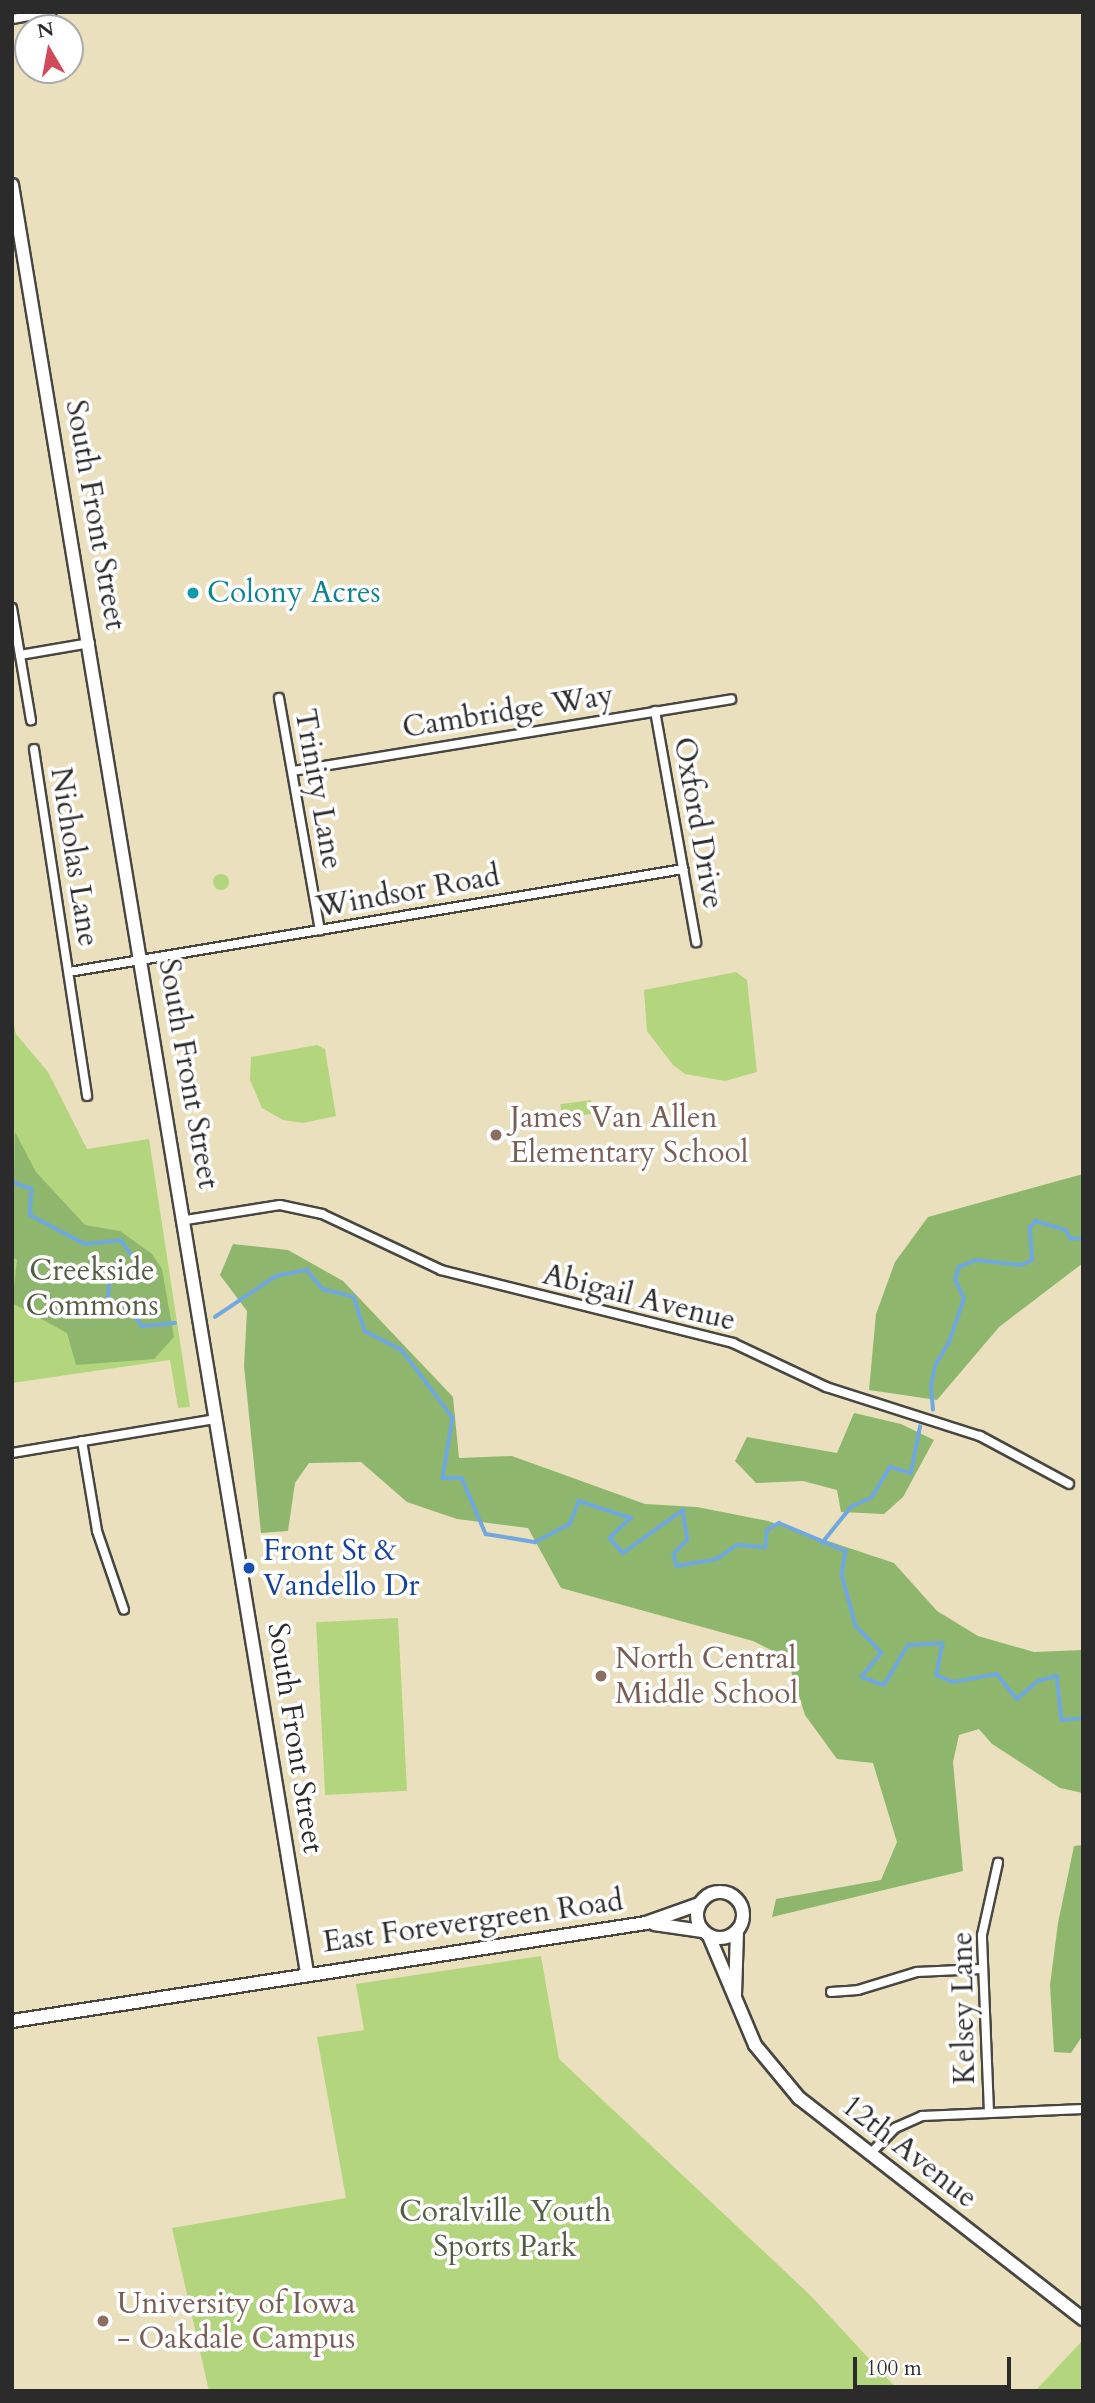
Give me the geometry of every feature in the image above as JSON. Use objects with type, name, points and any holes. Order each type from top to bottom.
[{"type":"street","points":[[12,19],[51,12]]},
{"type":"street","name":"South Front Street","points":[[12,185],[91,643],[307,1972]]},
{"type":"street","points":[[12,608],[31,720]]},
{"type":"street","points":[[20,655],[91,643]]},
{"type":"street","name":"Trinity Lane","points":[[279,698],[320,930]]},
{"type":"street","name":"Cambridge Way","points":[[292,771],[731,699]]},
{"type":"street","name":"Oxford Drive","points":[[654,711],[696,942]]},
{"type":"street","name":"Nicholas Lane","points":[[34,749],[87,1096]]},
{"type":"street","name":"Windsor Road","points":[[142,959],[683,869]]},
{"type":"street","name":"Nicholas Lane","points":[[69,972],[142,959]]},
{"type":"street","name":"Abigail Avenue","points":[[186,1220],[280,1205],[322,1214],[441,1270],[733,1343],[826,1387],[980,1436],[1069,1484]]},
{"type":"street","points":[[12,1452],[216,1419]]},
{"type":"street","points":[[82,1441],[97,1531],[124,1610]]},
{"type":"street","name":"Kelsey Lane","points":[[989,2112],[981,1969],[982,1935],[998,1863]]},
{"type":"street","points":[[710,1894],[731,1894],[743,1908],[737,1931],[725,1938],[706,1933],[697,1918],[699,1904],[710,1894]]},
{"type":"street","name":"East Forevergreen Road","points":[[12,2021],[307,1972],[646,1923],[699,1904]]},
{"type":"street","name":"East Forevergreen Road","points":[[646,1923],[706,1933]]},
{"type":"street","name":"12th Avenue","points":[[734,1999],[737,1931]]},
{"type":"street","name":"12th Avenue","points":[[706,1933],[755,2045],[782,2080],[870,2154],[1083,2319]]},
{"type":"street","points":[[831,1992],[858,1990],[917,1972],[981,1969]]},
{"type":"street","points":[[870,2154],[906,2121],[989,2112],[1083,2109]]},
{"type":"green space","points":[[221,874],[227,876],[227,888],[221,890],[215,888],[213,882],[215,876]]},
{"type":"green space","points":[[736,972],[747,980],[757,1072],[725,1081],[685,1074],[673,1065],[647,1031],[644,990]]},
{"type":"green space","name":"Creekside Commons","points":[[12,1016],[16,1034],[48,1072],[87,1149],[149,1139],[190,1407],[178,1408],[170,1360],[12,1383]]},
{"type":"green space","points":[[317,1045],[325,1049],[336,1116],[303,1123],[283,1120],[262,1108],[250,1080],[251,1057]]},
{"type":"green space","points":[[591,1100],[593,1114],[562,1118],[560,1104]]},
{"type":"green space","points":[[15,1132],[36,1172],[85,1225],[120,1231],[152,1254],[162,1269],[174,1337],[154,1359],[76,1365],[67,1333],[12,1303],[17,1260],[12,1257]]},
{"type":"green space","points":[[1083,1174],[1083,1263],[999,1327],[937,1400],[869,1390],[876,1314],[895,1262],[928,1217]]},
{"type":"green space","points":[[233,1244],[288,1250],[343,1281],[453,1397],[459,1458],[512,1456],[645,1504],[697,1507],[768,1521],[894,1563],[937,1611],[978,1636],[1034,1652],[1083,1650],[1083,1793],[1060,1788],[992,1744],[979,1729],[959,1735],[953,1762],[963,1871],[772,1917],[776,1899],[881,1880],[897,1842],[873,1763],[837,1759],[805,1715],[787,1658],[753,1641],[561,1588],[528,1528],[457,1519],[407,1502],[361,1462],[309,1463],[295,1483],[288,1531],[261,1533],[244,1366],[247,1311],[220,1275]]},
{"type":"green space","points":[[854,1413],[901,1424],[934,1440],[903,1497],[884,1514],[841,1512],[837,1490],[803,1481],[756,1483],[735,1461],[747,1437],[837,1453]]},
{"type":"green space","points":[[398,1618],[407,1791],[325,1795],[316,1622]]},
{"type":"green space","points":[[1083,1845],[1083,2035],[1071,2053],[1054,2052],[1050,1985],[1058,1923],[1074,1846]]},
{"type":"green space","name":"Coralville Youth Sports Park","points":[[541,1956],[559,2059],[810,2295],[899,2391],[209,2391],[172,2228],[346,2198],[317,2037],[364,2030],[356,1984]]},
{"type":"green space","points":[[1083,2340],[1083,2391],[1035,2391]]},
{"type":"waterway","points":[[12,1182],[32,1189],[30,1215],[85,1244],[121,1240],[138,1264],[110,1280],[108,1302],[127,1306],[142,1326],[175,1323]]},
{"type":"waterway","points":[[933,1410],[931,1385],[936,1364],[949,1342],[964,1299],[955,1280],[959,1267],[976,1260],[1021,1265],[1032,1260],[1030,1228],[1035,1221],[1066,1230],[1071,1239],[1083,1238]]},
{"type":"waterway","points":[[215,1317],[276,1276],[307,1270],[323,1289],[354,1297],[365,1331],[402,1350],[453,1418],[443,1478],[462,1478],[486,1534],[535,1542],[569,1525],[579,1501],[631,1518],[610,1538],[623,1553],[683,1510],[688,1540],[674,1554],[677,1566],[717,1559],[737,1545],[765,1547],[767,1530],[779,1523],[846,1551],[842,1575],[856,1626],[882,1653],[862,1677],[884,1685],[908,1645],[943,1643],[937,1675],[953,1682],[997,1674],[1017,1699],[1038,1681],[1057,1676],[1062,1720],[1083,1718]]},
{"type":"waterway","points":[[822,1543],[851,1507],[872,1497],[890,1467],[911,1473],[920,1427]]},
{"type":"place","name":"Colony Acres","points":[[193,593]]},
{"type":"place","name":"James Van Allen Elementary School","points":[[496,1135]]},
{"type":"place","name":"Front St & Vandello Dr","points":[[249,1568]]},
{"type":"place","name":"North Central Middle School","points":[[601,1676]]},
{"type":"place","name":"University of Iowa - Oakdale Campus","points":[[103,2321]]}]
